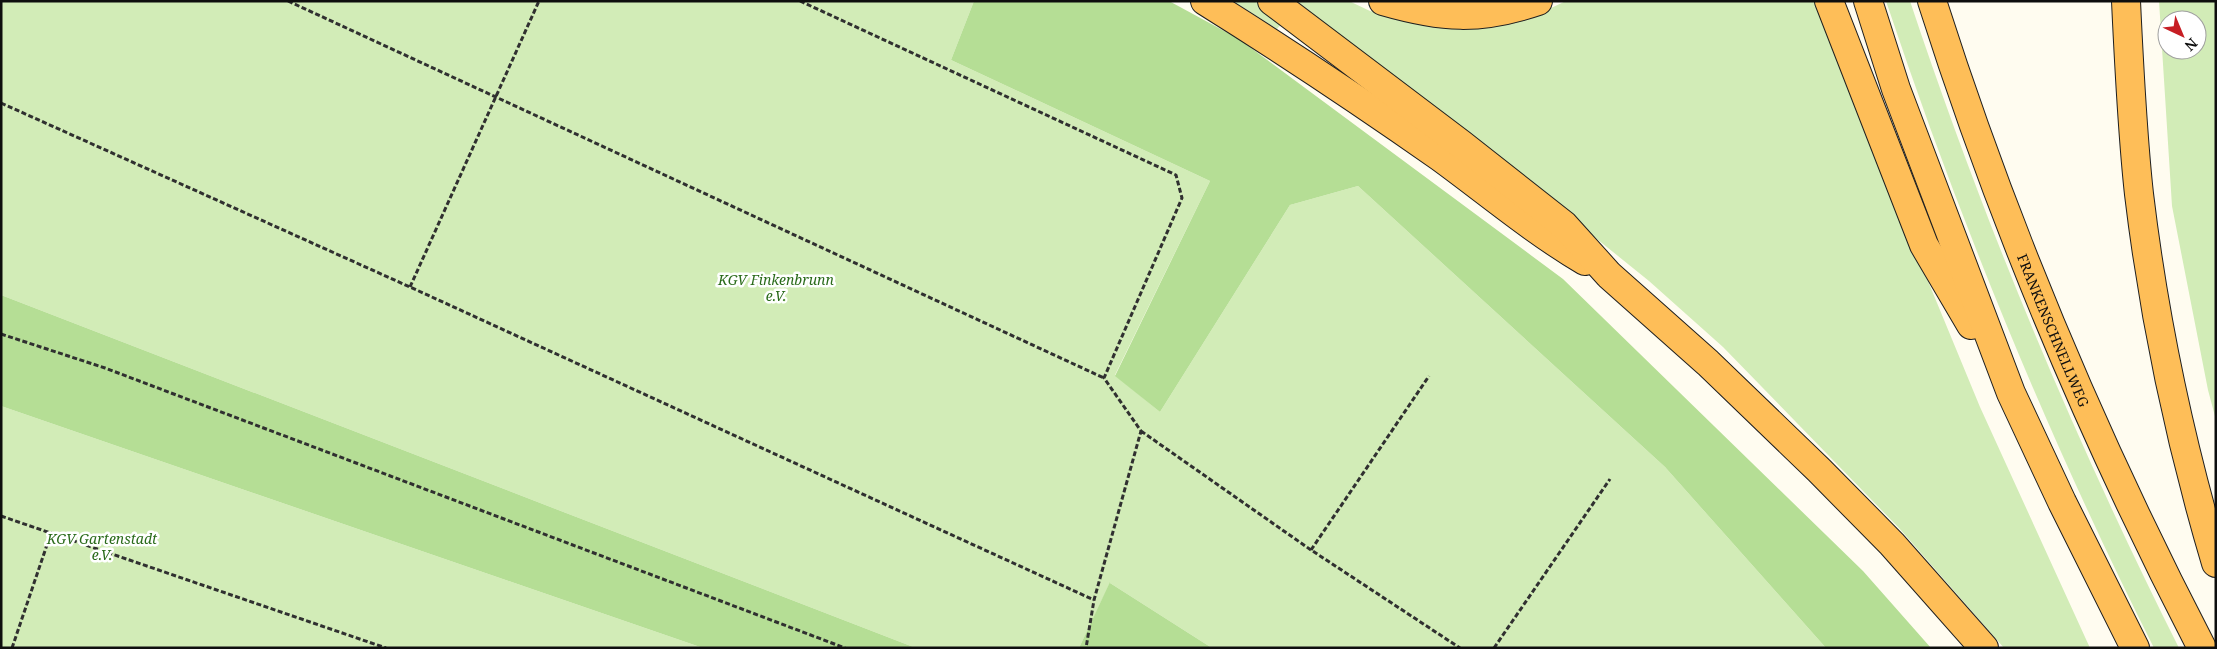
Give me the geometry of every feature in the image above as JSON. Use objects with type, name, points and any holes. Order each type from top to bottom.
[{"type":"highway","points":[[1205,1],[1367,106],[1492,196],[1548,240],[1609,275]]},
{"type":"highway","points":[[1272,1],[1461,144],[1564,225],[1609,275],[1708,363],[1892,544],[1984,648]]},
{"type":"highway","points":[[1383,1],[1420,12],[1470,15],[1510,11],[1538,1]]},
{"type":"highway","points":[[1829,1],[1924,245],[2011,393]]},
{"type":"highway","points":[[1868,1],[1896,89],[2011,393],[2062,502],[2135,648]]},
{"type":"highway","name":"FRANKENSCHNELLWEG","points":[[1932,1],[2015,236],[2053,330],[2119,481],[2158,564],[2202,648]]},
{"type":"highway","points":[[2126,1],[2139,192],[2156,312],[2190,469],[2216,563]]},
{"type":"path","points":[[288,1],[1104,378],[1141,431],[1311,550],[1460,648]]},
{"type":"path","points":[[410,287],[539,1]]},
{"type":"path","points":[[800,1],[1176,175],[1182,198],[1104,378]]},
{"type":"path","points":[[1,103],[410,287],[1094,600]]},
{"type":"path","points":[[1,334],[105,368],[845,648]]},
{"type":"path","points":[[1311,550],[1428,376]]},
{"type":"path","points":[[1086,648],[1094,600],[1141,431]]},
{"type":"path","points":[[1494,648],[1610,479]]},
{"type":"path","points":[[1,516],[386,648]]},
{"type":"path","points":[[12,648],[52,533]]},
{"type":"green space","name":"KGV Finkenbrunn e.V.","points":[[1,1],[974,1],[951,60],[1210,181],[1115,375],[1160,412],[1290,205],[1358,186],[1665,467],[1826,648],[1212,648],[1110,583],[1079,648],[916,648],[1,295]]},
{"type":"green space","points":[[974,1],[1169,1],[1239,39],[1563,279],[1863,571],[1931,648],[1826,648],[1665,467],[1358,186],[1290,205],[1160,412],[1115,376],[1210,181],[951,60]]},
{"type":"green space","points":[[1233,1],[1255,1],[1283,22],[1277,29]]},
{"type":"green space","points":[[1295,1],[1349,1],[1370,11],[1413,23],[1452,29],[1491,27],[1536,15],[1566,1],[1816,1],[1885,177],[1980,407],[2090,648],[2004,648],[1899,528],[1723,347],[1649,281],[1442,114]]},
{"type":"green space","points":[[1886,1],[1910,1],[1968,166],[2033,329],[2103,490],[2179,648],[2154,648],[2078,490],[2008,329],[1976,248],[1914,84]]},
{"type":"green space","points":[[2159,1],[2216,1],[2216,420],[2208,390],[2172,206],[2163,60],[2207,60],[2207,10],[2160,10]]},
{"type":"green space","points":[[1,295],[916,648],[703,648],[1,406]]},
{"type":"green space","name":"KGV Gartenstadt e.V.","points":[[1,406],[703,648],[1,648]]},
{"type":"green space","points":[[1110,583],[1212,648],[1079,648]]}]
